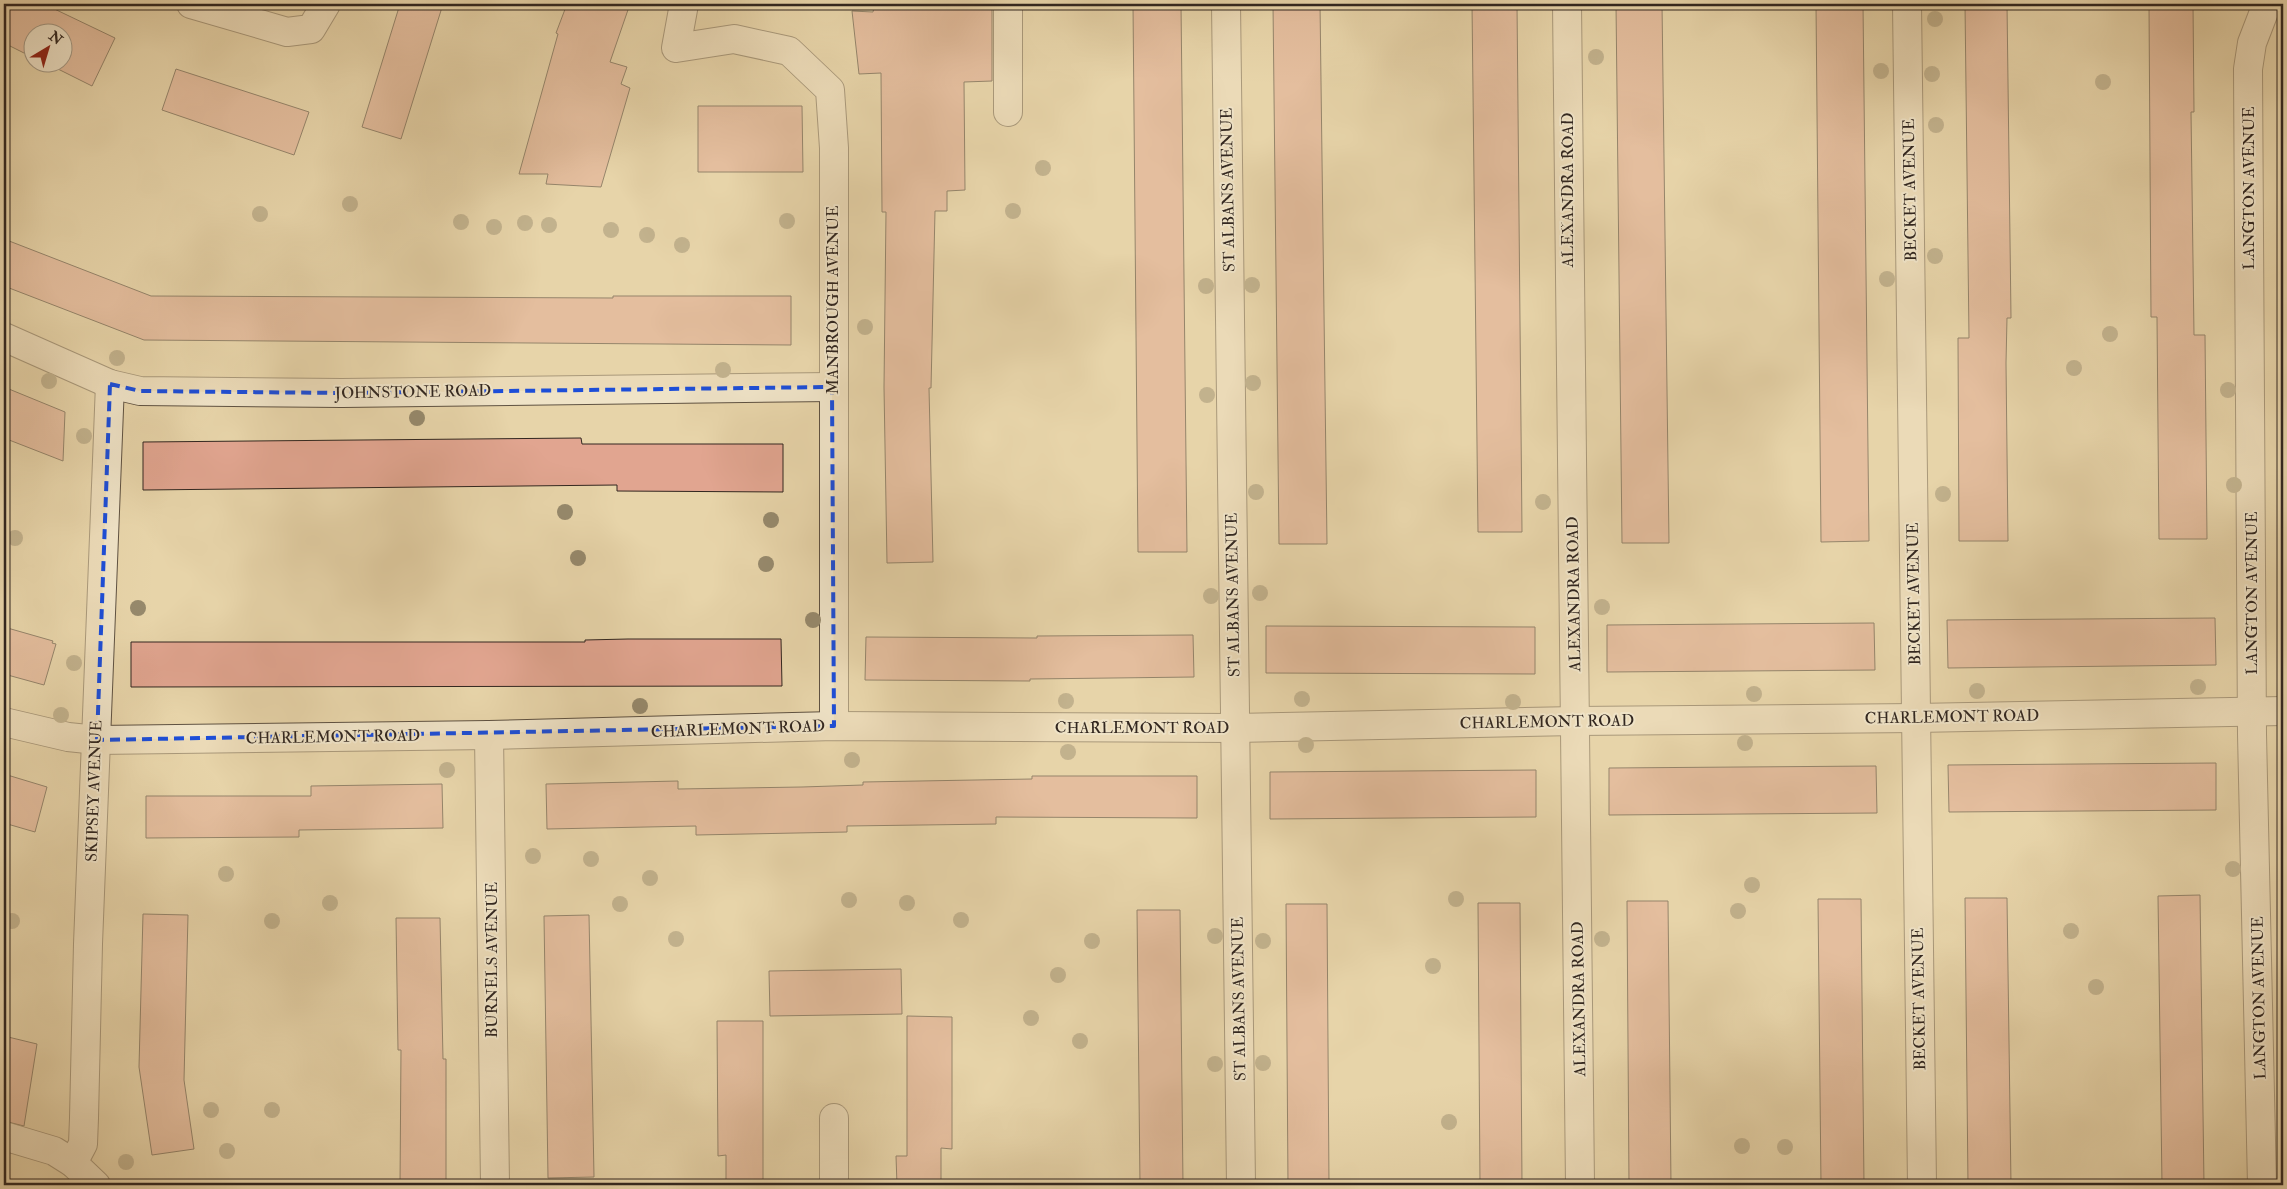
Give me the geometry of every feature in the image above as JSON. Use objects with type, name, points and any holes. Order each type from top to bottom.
[{"type":"street","points":[[191,4],[287,32],[312,29],[326,4]]},
{"type":"street","name":"MANBROUGH AVENUE","points":[[684,4],[676,48],[734,38],[788,51],[830,90],[834,148],[832,388],[834,726]]},
{"type":"street","points":[[1008,4],[1008,112]]},
{"type":"street","name":"ST ALBANS AVENUE","points":[[1226,4],[1241,1185]]},
{"type":"street","name":"ALEXANDRA ROAD","points":[[1567,4],[1580,1185]]},
{"type":"street","name":"BECKET AVENUE","points":[[1906,4],[1922,1185]]},
{"type":"street","name":"LANGTON AVENUE","points":[[2262,1185],[2252,712],[2248,68],[2252,43],[2268,4]]},
{"type":"street","name":"JOHNSTONE ROAD","points":[[4,337],[110,384],[140,391],[332,393],[832,388]]},
{"type":"street","name":"SKIPSEY AVENUE","points":[[73,1163],[82,1144],[110,384]]},
{"type":"street","name":"CHARLEMONT ROAD","points":[[4,722],[68,737],[97,740],[490,735],[834,726],[1235,728],[2283,711]]},
{"type":"street","name":"BURNELS AVENUE","points":[[490,735],[495,1185]]},
{"type":"street","points":[[834,1118],[834,1185]]},
{"type":"street","points":[[4,1136],[54,1151],[73,1163],[96,1185]]},
{"type":"highlighted area","points":[[110,384],[140,391],[342,393],[832,387],[834,726],[97,740]]},
{"type":"building","points":[[4,4],[44,4],[115,38],[92,86],[64,72],[72,72],[72,22],[22,22],[22,52],[4,43]]},
{"type":"building","points":[[400,4],[443,4],[401,139],[362,127]]},
{"type":"building","points":[[567,4],[630,4],[610,62],[627,67],[621,84],[630,88],[601,187],[546,184],[548,174],[519,174],[558,34],[556,33]]},
{"type":"building","points":[[1133,4],[1181,4],[1187,552],[1138,552]]},
{"type":"building","points":[[1273,4],[1320,4],[1327,544],[1279,544]]},
{"type":"building","points":[[1472,4],[1517,4],[1522,532],[1478,532]]},
{"type":"building","points":[[1616,4],[1662,4],[1669,543],[1622,543]]},
{"type":"building","points":[[1816,4],[1863,4],[1869,541],[1821,542]]},
{"type":"building","points":[[1965,4],[2007,4],[2011,318],[2007,318],[2006,363],[2008,541],[1959,541],[1958,338],[1969,338]]},
{"type":"building","points":[[2149,4],[2193,4],[2194,112],[2191,112],[2194,335],[2205,335],[2207,539],[2159,539],[2157,317],[2151,317]]},
{"type":"building","points":[[874,7],[992,7],[992,81],[964,82],[965,190],[947,191],[947,211],[935,211],[931,388],[929,388],[933,562],[887,563],[884,387],[886,212],[882,212],[881,73],[859,74],[852,11],[873,12]]},
{"type":"building","points":[[176,69],[309,112],[294,155],[162,110]]},
{"type":"building","points":[[698,106],[802,106],[803,172],[698,172]]},
{"type":"building","points":[[4,239],[151,296],[613,298],[613,296],[791,296],[791,345],[144,340],[4,286]]},
{"type":"building","points":[[4,387],[65,412],[63,461],[4,438]]},
{"type":"building","points":[[581,438],[582,444],[783,444],[783,492],[617,491],[617,485],[143,490],[143,442]]},
{"type":"building","points":[[2215,618],[2216,665],[1948,668],[1947,620]]},
{"type":"building","points":[[1874,623],[1875,670],[1607,672],[1607,625]]},
{"type":"building","points":[[1266,626],[1535,627],[1535,674],[1266,673]]},
{"type":"building","points":[[4,627],[53,641],[52,643],[56,644],[44,685],[4,674]]},
{"type":"building","points":[[1193,635],[1194,677],[1030,679],[1030,681],[865,680],[866,637],[1037,638],[1037,636]]},
{"type":"building","points":[[781,639],[782,686],[131,687],[131,642],[585,642],[585,640]]},
{"type":"building","points":[[2216,763],[2216,810],[1949,812],[1948,765]]},
{"type":"building","points":[[1876,766],[1877,813],[1609,815],[1609,768]]},
{"type":"building","points":[[1536,770],[1536,817],[1270,819],[1270,772]]},
{"type":"building","points":[[4,774],[47,787],[35,832],[4,823]]},
{"type":"building","points":[[1032,776],[1197,776],[1197,818],[996,817],[996,824],[847,826],[847,832],[696,835],[696,826],[547,829],[546,784],[678,781],[678,789],[802,787],[863,785],[863,782],[1032,779]]},
{"type":"building","points":[[442,784],[443,828],[299,830],[299,837],[146,838],[146,796],[311,796],[311,786]]},
{"type":"building","points":[[2200,895],[2204,1185],[2162,1185],[2158,896]]},
{"type":"building","points":[[1965,898],[2007,898],[2011,1185],[1968,1185]]},
{"type":"building","points":[[1818,899],[1861,899],[1864,1185],[1821,1185]]},
{"type":"building","points":[[1627,901],[1668,901],[1671,1185],[1629,1185]]},
{"type":"building","points":[[1478,903],[1520,903],[1522,1185],[1480,1185]]},
{"type":"building","points":[[1286,904],[1327,904],[1329,1185],[1288,1185]]},
{"type":"building","points":[[1137,910],[1180,910],[1183,1185],[1140,1185]]},
{"type":"building","points":[[143,914],[188,915],[184,1080],[194,1149],[152,1155],[139,1067]]},
{"type":"building","points":[[589,915],[594,1177],[548,1178],[544,916]]},
{"type":"building","points":[[396,918],[440,918],[443,1059],[446,1059],[446,1185],[400,1185],[401,1050],[398,1050]]},
{"type":"building","points":[[901,969],[902,1014],[770,1016],[769,971]]},
{"type":"building","points":[[907,1016],[952,1017],[952,1149],[941,1148],[941,1185],[897,1185],[896,1156],[907,1156]]},
{"type":"building","points":[[717,1021],[763,1021],[763,1185],[726,1185],[726,1155],[718,1156]]},
{"type":"building","points":[[4,1036],[37,1044],[24,1126],[4,1121]]}]
